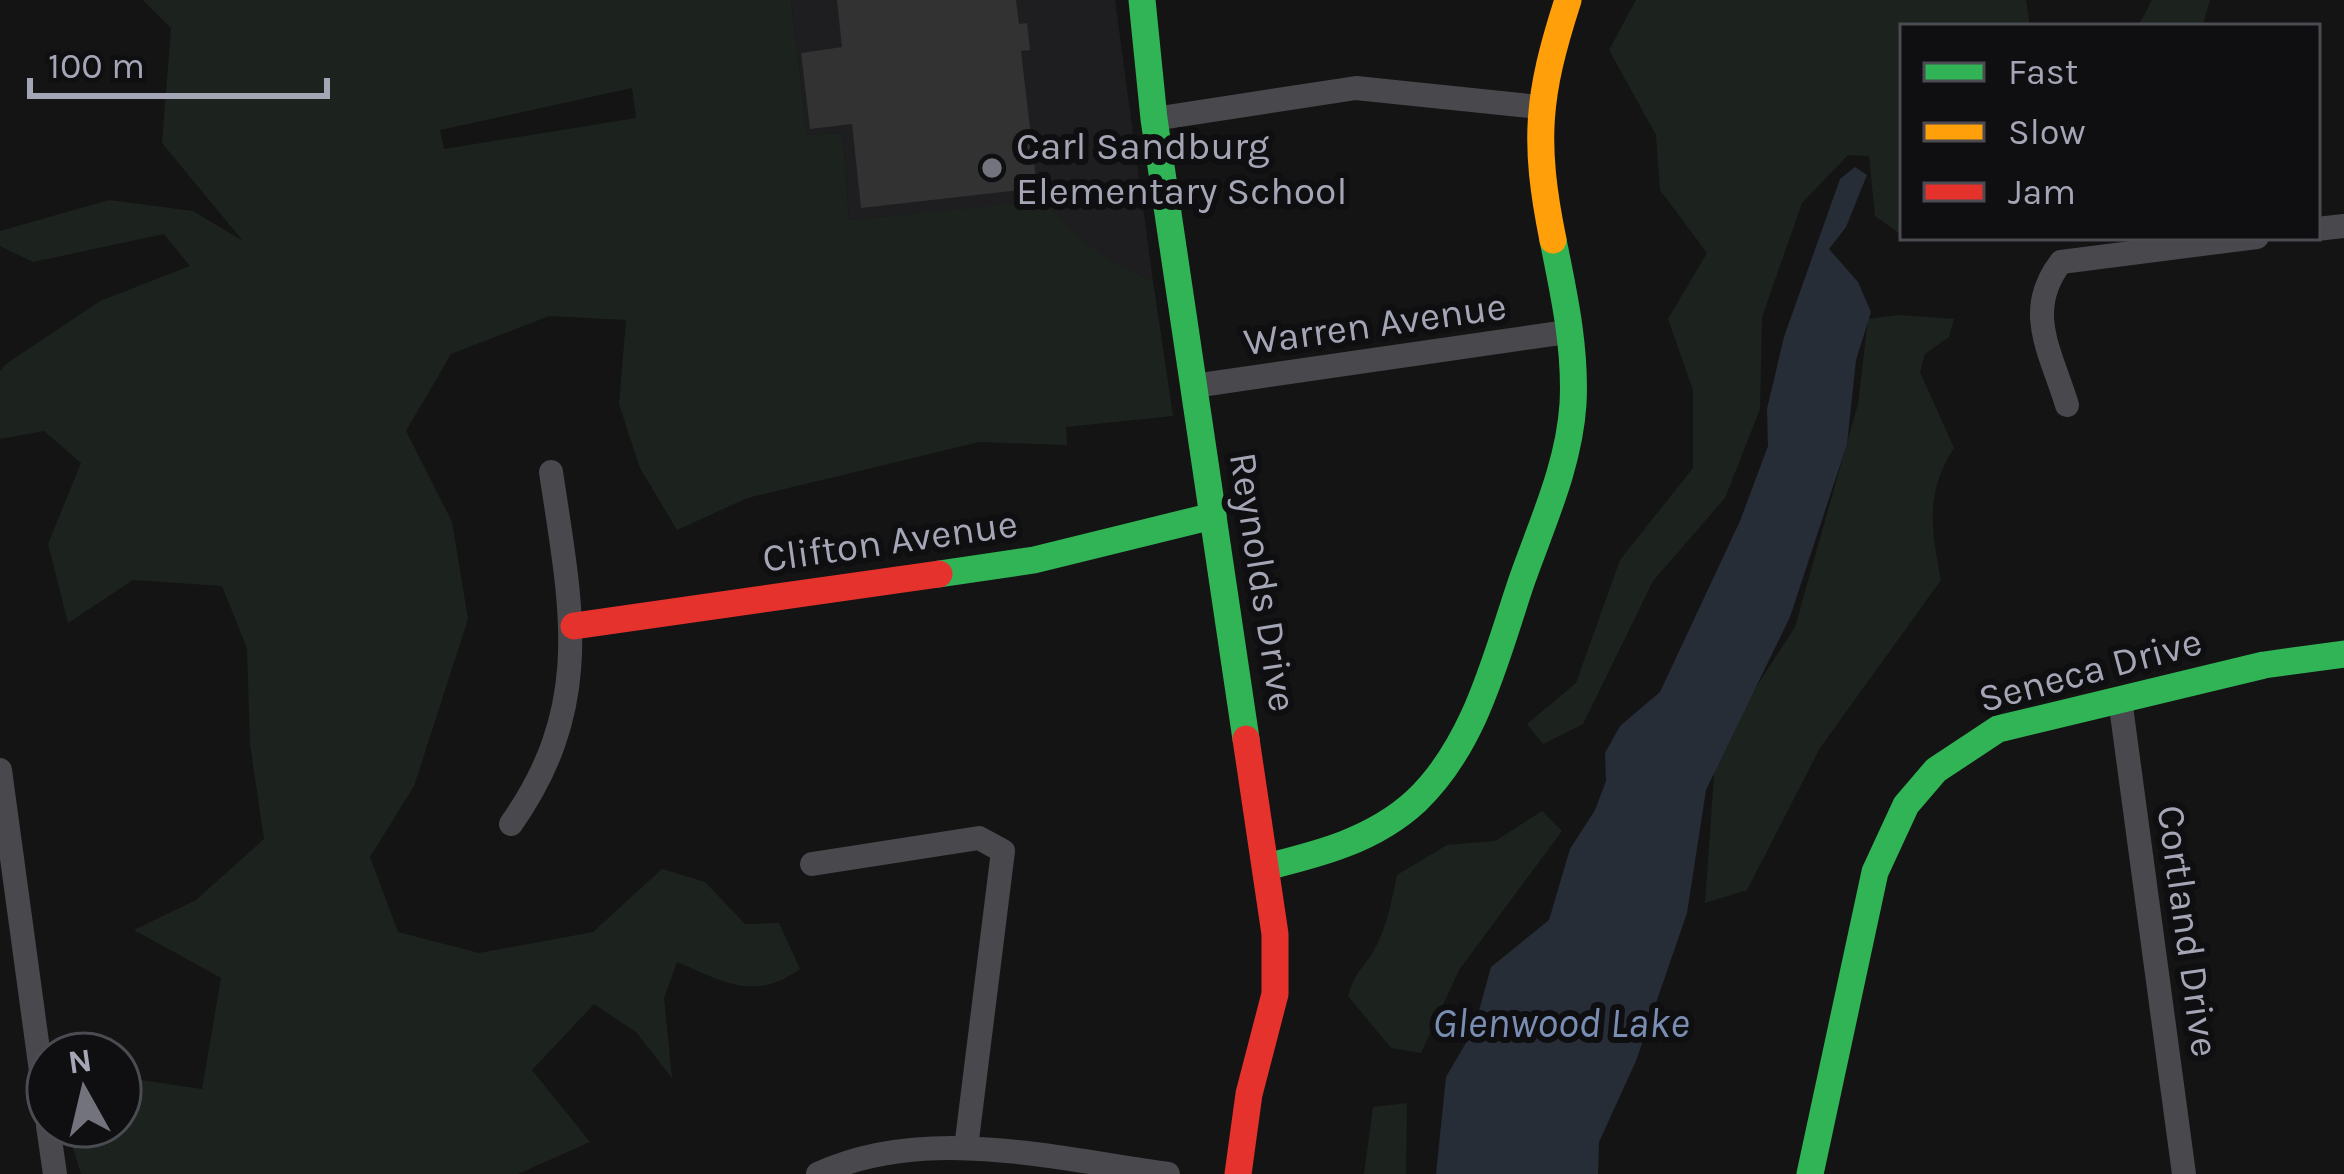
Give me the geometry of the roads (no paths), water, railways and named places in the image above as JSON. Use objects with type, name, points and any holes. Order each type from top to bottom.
[{"type":"street","name":"Reynolds Drive","points":[[1142,0],[1154,119],[1278,962],[1238,1174]]},
{"type":"street","points":[[1266,867],[1332,853],[1394,821],[1420,799],[1460,747],[1559,474],[1573,401],[1540,147],[1539,107],[1568,0]]},
{"type":"street","points":[[1154,119],[1356,88],[1539,107]]},
{"type":"street","points":[[2067,405],[2039,314],[2042,286],[2061,262],[2233,240]]},
{"type":"street","name":"Warren Avenue","points":[[1194,386],[1567,332]]},
{"type":"street","points":[[511,824],[556,745],[572,681],[574,626],[550,472]]},
{"type":"street","name":"Clifton Avenue","points":[[574,626],[1034,560],[1214,517]]},
{"type":"street","name":"Seneca Drive","points":[[1810,1174],[1875,872],[1901,807],[1943,760],[1969,742],[2025,721],[2264,665],[2344,654]]},
{"type":"street","name":"Cortland Drive","points":[[2120,699],[2184,1174]]},
{"type":"street","points":[[0,770],[34,1030]]},
{"type":"street","points":[[812,864],[979,838],[1003,851],[967,1148]]},
{"type":"street","points":[[818,1174],[875,1156],[967,1148],[1168,1174]]},
{"type":"water","name":"Glenwood Lake","points":[[1855,167],[1867,175],[1846,227],[1829,249],[1858,282],[1871,312],[1856,360],[1847,444],[1790,617],[1706,790],[1687,913],[1636,1061],[1599,1142],[1598,1174],[1436,1174],[1446,1077],[1474,1029],[1491,967],[1549,920],[1570,849],[1595,810],[1606,781],[1605,753],[1620,726],[1660,692],[1740,521],[1768,446],[1767,409],[1784,337],[1840,179]]},
{"type":"place","name":"Carl Sandburg Elementary School","points":[[992,168]]}]
